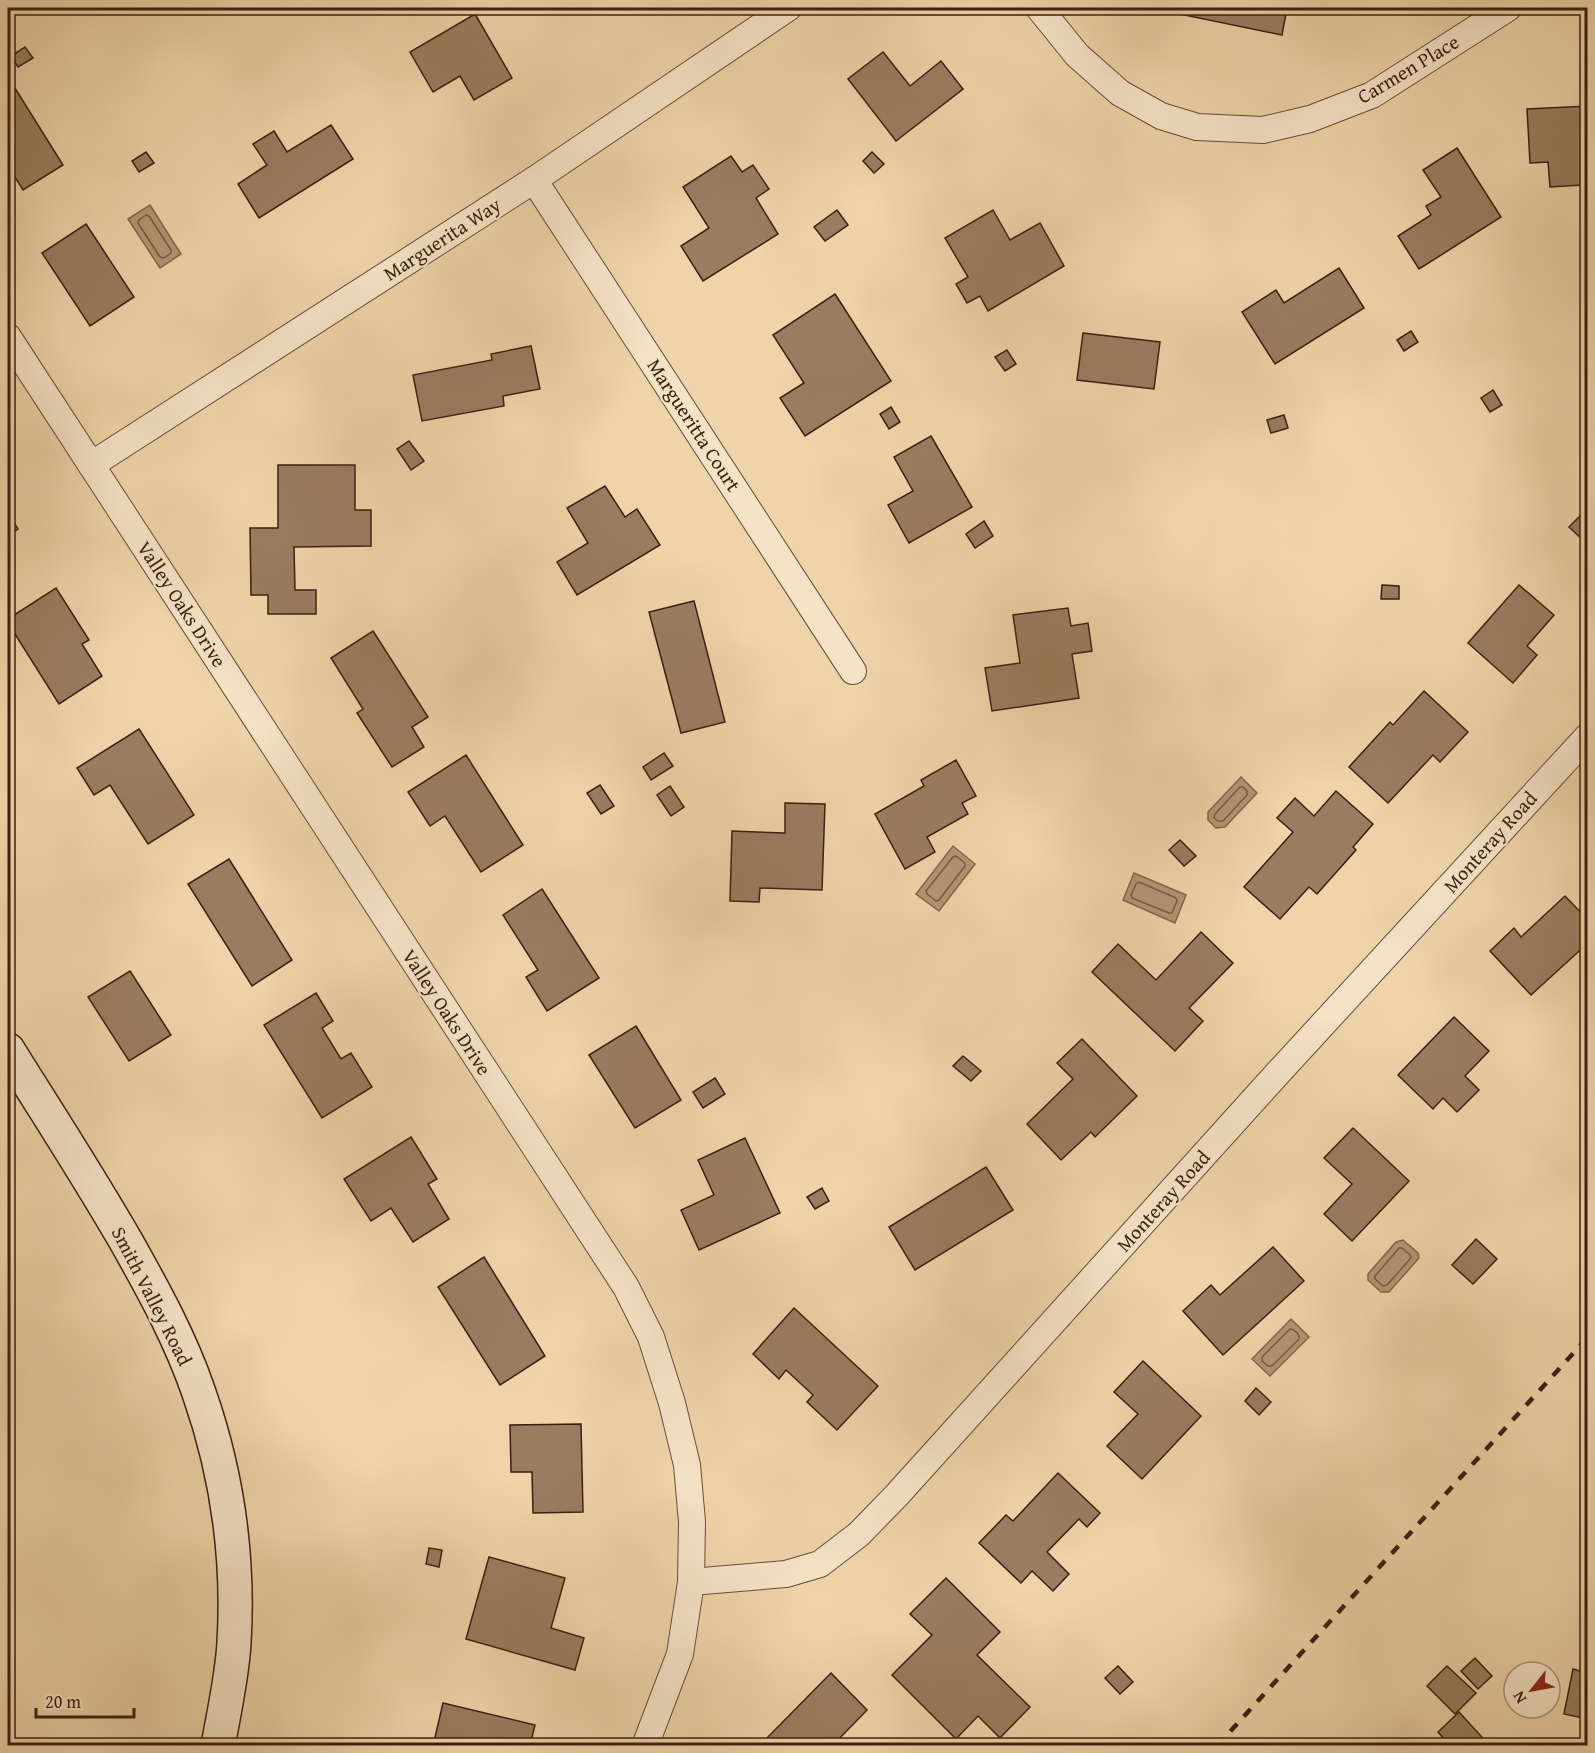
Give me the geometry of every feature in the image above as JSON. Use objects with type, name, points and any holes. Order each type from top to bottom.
[{"type":"main road","name":"Smith Valley Road","points":[[8,1050],[91,1180],[141,1268],[173,1329],[199,1393],[219,1465],[230,1521],[235,1584],[234,1643],[218,1746]]},
{"type":"street","name":"Marguerita Way","points":[[91,465],[534,180],[788,8]]},
{"type":"street","name":"Carmen Place","points":[[1039,8],[1077,55],[1120,93],[1161,116],[1197,127],[1263,130],[1320,115],[1372,95],[1508,8]]},
{"type":"street","name":"Margueritta Court","points":[[534,180],[854,670]]},
{"type":"street","name":"Valley Oaks Drive","points":[[8,337],[626,1287],[651,1337],[672,1403],[687,1465],[692,1522],[691,1582],[680,1653],[645,1746]]},
{"type":"street","name":"Monteray Road","points":[[691,1582],[786,1574],[820,1564],[859,1534],[1587,736]]},
{"type":"water","points":[[150,205],[181,254],[160,268],[128,219]]},
{"type":"water","points":[[1241,777],[1257,793],[1225,827],[1216,828],[1208,820],[1208,812]]},
{"type":"water","points":[[953,846],[975,864],[939,911],[916,894]]},
{"type":"water","points":[[1134,873],[1186,895],[1175,923],[1123,900]]},
{"type":"water","points":[[1403,1240],[1418,1253],[1419,1258],[1389,1292],[1381,1292],[1368,1280],[1368,1274],[1396,1242]]},
{"type":"water","points":[[1291,1319],[1309,1337],[1270,1376],[1252,1359]]},
{"type":"building","points":[[1161,8],[1287,8],[1282,35],[1160,10]]},
{"type":"building","points":[[475,14],[512,78],[474,100],[460,76],[433,92],[410,52]]},
{"type":"building","points":[[25,47],[33,58],[18,67],[11,56]]},
{"type":"building","points":[[883,52],[910,86],[941,61],[963,89],[896,141],[848,79]]},
{"type":"building","points":[[8,77],[63,165],[23,190],[8,166]]},
{"type":"building","points":[[1588,106],[1588,165],[1581,166],[1582,185],[1550,187],[1548,162],[1530,163],[1527,109]]},
{"type":"building","points":[[331,125],[353,159],[259,218],[238,184],[267,165],[253,144],[274,131],[287,152]]},
{"type":"building","points":[[1457,148],[1501,217],[1419,269],[1398,236],[1431,215],[1426,206],[1441,197],[1423,170]]},
{"type":"building","points":[[146,152],[154,163],[139,172],[132,161]]},
{"type":"building","points":[[872,152],[884,164],[874,173],[863,161]]},
{"type":"building","points":[[731,156],[742,172],[753,165],[769,189],[756,198],[778,234],[703,281],[681,246],[709,228],[683,187]]},
{"type":"building","points":[[837,210],[848,225],[825,241],[814,227]]},
{"type":"building","points":[[993,210],[1010,240],[1040,223],[1064,266],[988,311],[980,296],[967,303],[956,284],[968,277],[945,238]]},
{"type":"building","points":[[86,224],[134,297],[90,326],[42,253]]},
{"type":"building","points":[[1339,268],[1364,308],[1275,364],[1242,312],[1276,290],[1284,303]]},
{"type":"building","points":[[835,294],[891,381],[805,436],[780,398],[804,383],[773,335]]},
{"type":"building","points":[[1411,331],[1418,342],[1404,351],[1397,340]]},
{"type":"building","points":[[1083,333],[1160,342],[1154,389],[1077,380]]},
{"type":"building","points":[[531,346],[540,389],[503,396],[504,406],[422,421],[413,375],[492,360],[491,354]]},
{"type":"building","points":[[1007,350],[1016,364],[1005,371],[995,357]]},
{"type":"building","points":[[1493,390],[1502,405],[1490,412],[1481,398]]},
{"type":"building","points":[[891,407],[900,422],[889,429],[880,414]]},
{"type":"building","points":[[1284,415],[1288,428],[1271,433],[1267,420]]},
{"type":"building","points":[[931,436],[972,507],[909,543],[888,505],[913,491],[894,457]]},
{"type":"building","points":[[409,441],[424,461],[411,470],[397,449]]},
{"type":"building","points":[[278,465],[355,465],[355,510],[371,510],[371,546],[294,547],[295,590],[316,590],[316,614],[268,614],[268,595],[251,595],[250,528],[278,528]]},
{"type":"building","points":[[605,486],[625,517],[637,509],[660,545],[577,595],[557,562],[588,543],[567,508]]},
{"type":"building","points":[[1588,508],[1588,545],[1569,527]]},
{"type":"building","points":[[8,512],[18,529],[8,536]]},
{"type":"building","points":[[984,521],[993,536],[975,548],[966,534]]},
{"type":"building","points":[[1382,585],[1399,586],[1399,599],[1381,599]]},
{"type":"building","points":[[1519,585],[1554,615],[1527,646],[1537,655],[1513,683],[1468,643]]},
{"type":"building","points":[[56,588],[89,640],[82,644],[102,676],[59,704],[8,623],[8,619]]},
{"type":"building","points":[[694,601],[725,722],[681,733],[649,612]]},
{"type":"building","points":[[1068,608],[1071,626],[1088,623],[1092,651],[1072,654],[1079,698],[992,711],[985,668],[1020,663],[1013,615]]},
{"type":"building","points":[[373,631],[428,717],[412,727],[424,747],[392,767],[357,713],[363,709],[331,658]]},
{"type":"building","points":[[1424,691],[1468,732],[1440,762],[1433,755],[1388,803],[1349,767],[1390,722],[1393,725]]},
{"type":"building","points":[[139,729],[194,815],[148,844],[110,785],[94,795],[77,768]]},
{"type":"building","points":[[664,753],[673,766],[651,780],[643,767]]},
{"type":"building","points":[[466,755],[523,845],[481,872],[445,816],[430,826],[408,792]]},
{"type":"building","points":[[956,760],[976,796],[962,803],[968,814],[927,837],[935,852],[905,869],[875,814],[924,786],[921,780]]},
{"type":"building","points":[[600,785],[614,806],[601,814],[587,793]]},
{"type":"building","points":[[670,786],[684,807],[671,816],[657,795]]},
{"type":"building","points":[[1336,791],[1373,824],[1353,847],[1356,850],[1317,894],[1309,887],[1280,919],[1244,887],[1293,832],[1277,818],[1295,798],[1314,816]]},
{"type":"building","points":[[785,803],[825,804],[822,890],[760,888],[759,902],[730,901],[732,831],[785,833]]},
{"type":"building","points":[[1180,840],[1196,856],[1184,866],[1169,850]]},
{"type":"building","points":[[229,859],[292,960],[252,986],[188,884]]},
{"type":"building","points":[[542,889],[599,978],[547,1011],[526,977],[538,970],[503,915]]},
{"type":"building","points":[[1565,896],[1588,920],[1588,943],[1531,995],[1490,951],[1514,928],[1521,937]]},
{"type":"building","points":[[1201,932],[1233,963],[1189,1008],[1203,1021],[1175,1051],[1092,972],[1118,944],[1156,980]]},
{"type":"building","points":[[130,971],[171,1035],[129,1061],[88,997]]},
{"type":"building","points":[[316,993],[333,1021],[322,1028],[341,1059],[351,1053],[372,1087],[322,1118],[264,1025]]},
{"type":"building","points":[[1454,1017],[1489,1051],[1465,1076],[1479,1090],[1457,1112],[1443,1098],[1433,1109],[1398,1075]]},
{"type":"building","points":[[636,1026],[681,1100],[635,1128],[589,1055]]},
{"type":"building","points":[[1082,1039],[1137,1096],[1095,1137],[1091,1132],[1061,1160],[1027,1124],[1073,1079],[1057,1063]]},
{"type":"building","points":[[963,1056],[981,1071],[971,1081],[953,1066]]},
{"type":"building","points":[[715,1078],[725,1094],[703,1108],[693,1092]]},
{"type":"building","points":[[1353,1128],[1409,1181],[1352,1241],[1324,1214],[1352,1184],[1324,1158]]},
{"type":"building","points":[[411,1137],[437,1179],[428,1184],[449,1219],[413,1242],[391,1208],[371,1221],[344,1179]]},
{"type":"building","points":[[745,1138],[780,1213],[699,1250],[681,1210],[714,1195],[698,1160]]},
{"type":"building","points":[[986,1167],[1013,1210],[915,1270],[889,1227]]},
{"type":"building","points":[[822,1188],[829,1201],[815,1209],[807,1197]]},
{"type":"building","points":[[1476,1239],[1497,1259],[1473,1284],[1452,1265]]},
{"type":"building","points":[[1273,1247],[1304,1281],[1223,1355],[1183,1311],[1211,1285],[1220,1295]]},
{"type":"building","points":[[484,1257],[545,1356],[500,1385],[438,1287]]},
{"type":"building","points":[[794,1308],[878,1386],[837,1430],[807,1402],[813,1395],[786,1370],[779,1379],[753,1354]]},
{"type":"building","points":[[1143,1361],[1201,1416],[1142,1479],[1107,1446],[1138,1414],[1114,1392]]},
{"type":"building","points":[[1256,1388],[1271,1402],[1259,1415],[1245,1401]]},
{"type":"building","points":[[581,1424],[583,1512],[533,1513],[532,1472],[511,1472],[510,1425]]},
{"type":"building","points":[[1058,1473],[1100,1513],[1087,1527],[1079,1519],[1047,1552],[1069,1574],[1053,1591],[1032,1571],[1021,1583],[979,1543],[1006,1515],[1013,1521]]},
{"type":"building","points":[[429,1548],[442,1550],[439,1567],[426,1564]]},
{"type":"building","points":[[489,1557],[565,1578],[551,1628],[584,1638],[575,1670],[466,1639]]},
{"type":"building","points":[[946,1578],[1000,1632],[977,1655],[1030,1707],[1000,1738],[978,1716],[956,1739],[892,1675],[932,1635],[910,1614]]},
{"type":"building","points":[[1475,1658],[1492,1676],[1478,1689],[1461,1671]]},
{"type":"building","points":[[1118,1666],[1133,1682],[1120,1694],[1105,1678]]},
{"type":"building","points":[[1447,1666],[1476,1693],[1455,1714],[1427,1686]]},
{"type":"building","points":[[1573,1669],[1588,1673],[1588,1719],[1564,1714]]},
{"type":"building","points":[[831,1673],[867,1710],[832,1746],[759,1746]]},
{"type":"building","points":[[443,1703],[535,1725],[530,1746],[433,1746]]},
{"type":"building","points":[[1459,1712],[1490,1746],[1450,1746],[1438,1732]]},
{"type":"railway","points":[[1217,1746],[1588,1337]]}]
